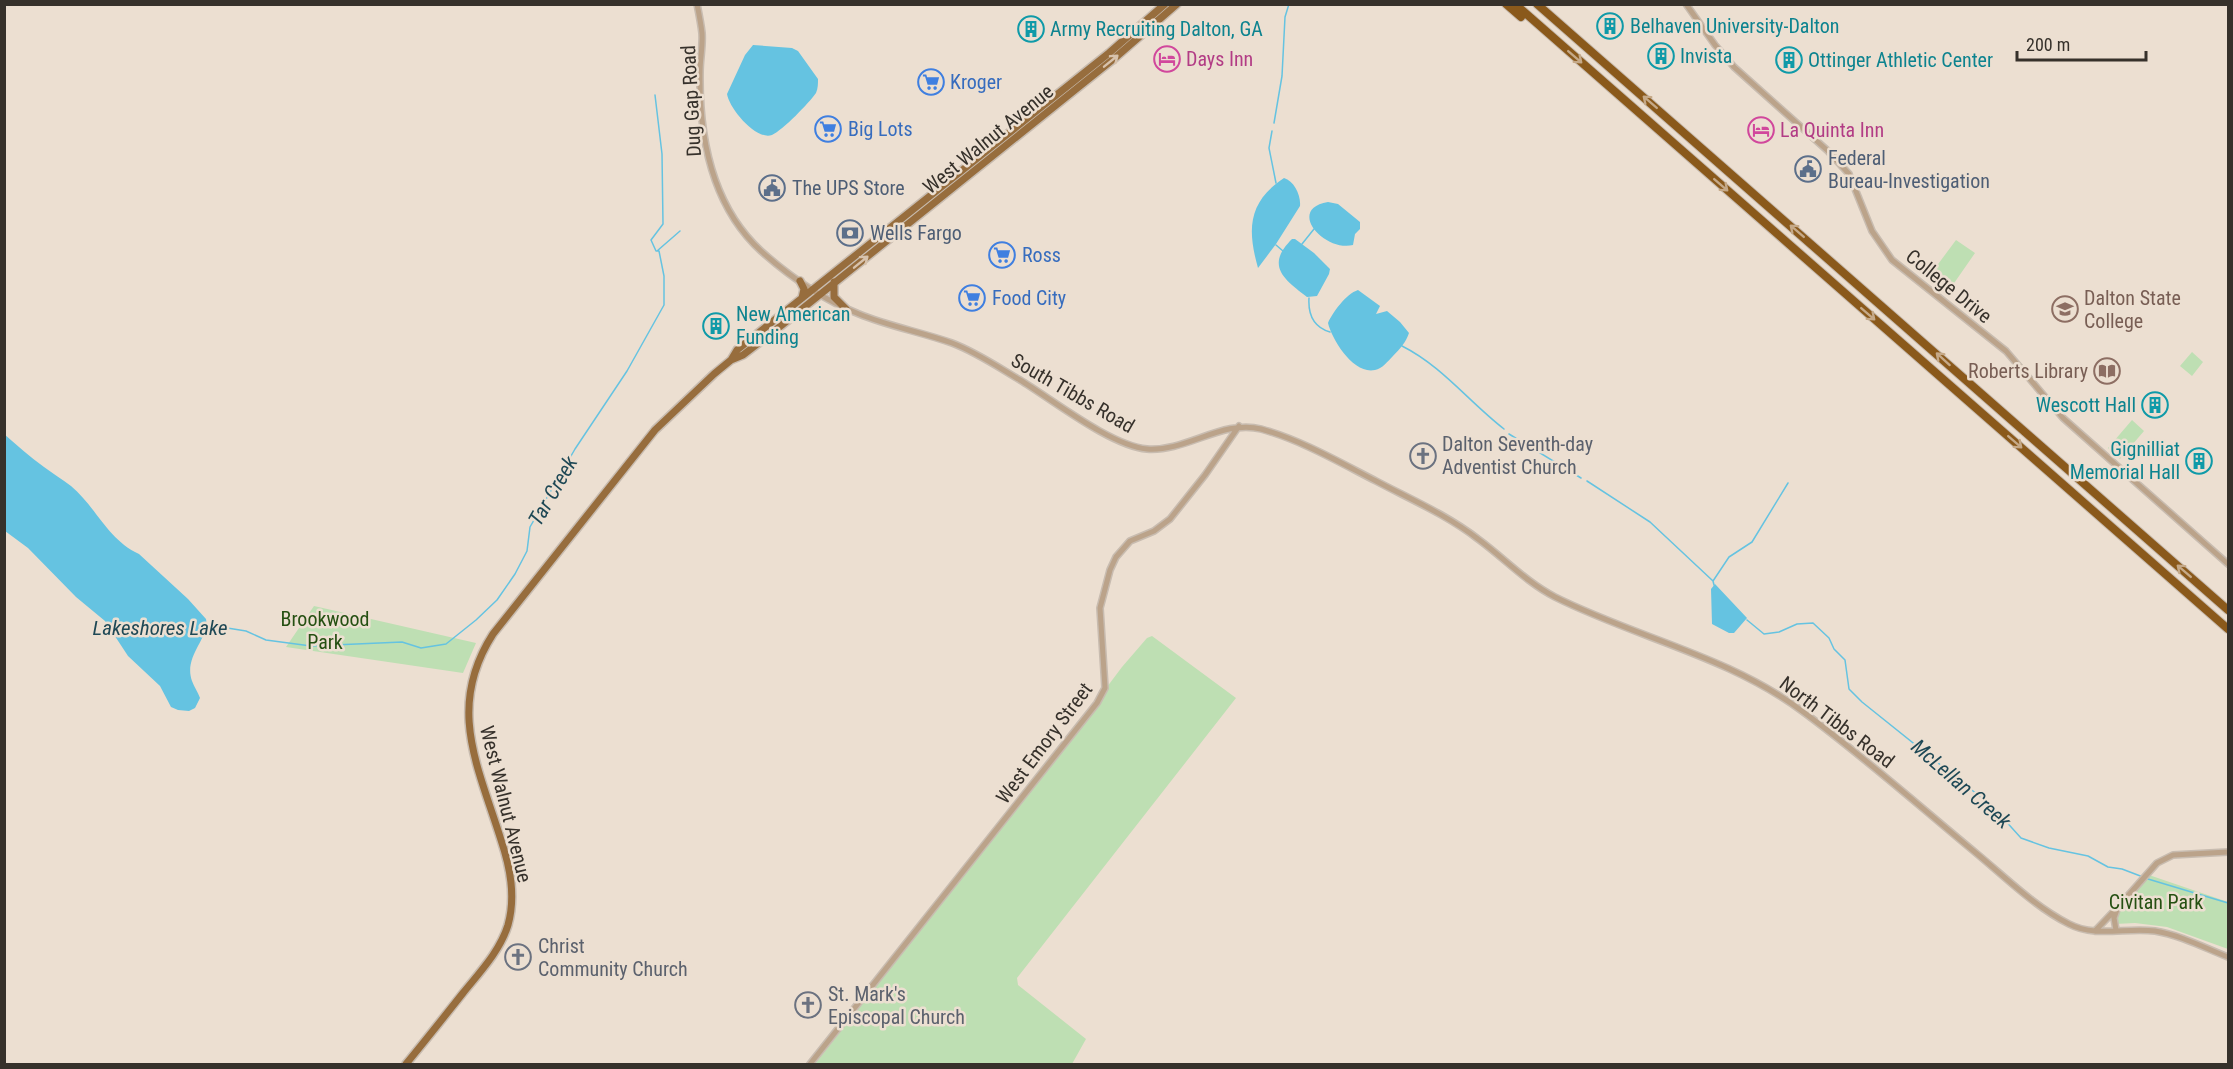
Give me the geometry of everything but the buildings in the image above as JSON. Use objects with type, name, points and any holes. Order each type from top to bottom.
[{"type":"highway","points":[[1506,4],[1554,39]]},
{"type":"highway","points":[[1515,4],[2229,629]]},
{"type":"highway","points":[[1537,4],[2229,610]]},
{"type":"main road","name":"West Walnut Avenue","points":[[406,1065],[497,949],[511,915],[512,890],[509,866],[470,736],[468,717],[474,674],[493,634],[642,444],[682,402],[731,360],[742,355],[1165,4]]},
{"type":"main road","name":"West Walnut Avenue","points":[[731,360],[737,350],[802,299],[834,282],[1116,57],[1177,4]]},
{"type":"main road","points":[[800,281],[804,289],[802,299]]},
{"type":"main road","points":[[834,282],[834,297],[846,309]]},
{"type":"street","name":"Dug Gap Road","points":[[697,4],[702,36],[700,72],[704,129],[707,157],[714,181],[726,207],[745,235],[800,281],[817,291]]},
{"type":"street","name":"College Drive","points":[[1686,4],[1734,67],[1828,151],[1849,174],[1877,242],[1892,260],[2006,351],[2058,413],[2229,564]]},
{"type":"street","name":"South Tibbs Road","points":[[817,291],[846,309],[865,317],[958,345],[1121,443],[1146,449],[1172,448],[1239,426],[1255,427],[1281,436],[1407,497],[1477,538],[1531,583]]},
{"type":"street","name":"West Emory Street","points":[[810,1065],[1097,703],[1105,688],[1100,608],[1110,570],[1116,557],[1130,541],[1154,531],[1170,519],[1205,475],[1239,426]]},
{"type":"street","name":"North Tibbs Road","points":[[1531,583],[1570,604],[1709,658],[1781,696],[1863,759],[2011,882],[2051,913],[2073,926],[2095,931],[2143,930],[2165,933],[2229,957]]},
{"type":"street","points":[[2095,931],[2150,869],[2164,858],[2174,855],[2229,852]]},
{"type":"street","points":[[2116,930],[2114,918],[2118,907]]},
{"type":"green space","points":[[1956,240],[1975,253],[1950,289],[1930,275]]},
{"type":"green space","points":[[2192,352],[2203,362],[2192,376],[2180,366]]},
{"type":"green space","points":[[2132,420],[2144,431],[2120,459],[2108,448]]},
{"type":"green space","name":"Brookwood Park","points":[[314,606],[476,643],[463,673],[286,647]]},
{"type":"green space","points":[[1152,636],[1236,698],[1017,978],[1018,985],[1086,1039],[1072,1064],[815,1064],[1001,828],[1122,667],[1147,638]]},
{"type":"green space","name":"Civitan Park","points":[[2149,875],[2228,902],[2228,949],[2167,927],[2135,923],[2115,924],[2112,920]]},
{"type":"water","points":[[753,45],[792,48],[798,51],[818,79],[817,91],[813,97],[789,122],[772,135],[766,136],[758,133],[744,122],[727,94],[745,55]]},
{"type":"water","points":[[1284,178],[1296,189],[1300,206],[1258,268],[1252,241],[1253,217],[1263,197]]},
{"type":"water","points":[[1328,202],[1338,204],[1360,222],[1360,229],[1355,234],[1353,245],[1331,242],[1314,229],[1310,221],[1310,213],[1316,206]]},
{"type":"water","points":[[1292,239],[1314,253],[1330,269],[1317,296],[1307,297],[1285,278],[1281,271],[1280,257]]},
{"type":"water","points":[[1358,290],[1380,306],[1376,314],[1387,311],[1409,333],[1398,351],[1375,370],[1359,367],[1345,355],[1328,323],[1340,304]]},
{"type":"water","name":"Lakeshores Lake","points":[[4,434],[80,494],[110,532],[128,548],[139,554],[188,599],[206,619],[204,633],[191,663],[192,681],[200,698],[195,708],[189,711],[171,707],[160,686],[128,656],[105,621],[76,597],[28,548],[5,531]]},
{"type":"water","points":[[1715,584],[1747,618],[1734,633],[1729,633],[1712,624],[1711,589]]},
{"type":"waterway","name":"McLellan Creek","points":[[1274,123],[1282,76],[1285,17],[1289,4]]},
{"type":"waterway","name":"Tar Creek","points":[[206,629],[221,627],[246,631],[266,640],[311,646],[402,642],[421,648],[446,644],[497,600],[527,551],[530,527],[575,449],[627,371],[664,305],[664,276],[659,251],[656,251],[651,240],[663,224],[662,154],[655,95]]},
{"type":"waterway","name":"McLellan Creek","points":[[1272,131],[1269,148],[1276,183]]},
{"type":"waterway","points":[[1302,244],[1314,229]]},
{"type":"waterway","points":[[657,251],[680,231]]},
{"type":"waterway","name":"McLellan Creek","points":[[1276,245],[1283,251]]},
{"type":"waterway","name":"McLellan Creek","points":[[1309,298],[1309,309],[1313,319],[1319,327],[1330,332]]},
{"type":"waterway","name":"McLellan Creek","points":[[1402,346],[1443,374],[1504,429]]},
{"type":"waterway","name":"McLellan Creek","points":[[1509,434],[1581,478]]},
{"type":"waterway","name":"McLellan Creek","points":[[1587,481],[1650,522],[1713,581],[1714,585]]},
{"type":"waterway","points":[[1713,581],[1729,557],[1752,542],[1788,483]]},
{"type":"waterway","name":"McLellan Creek","points":[[1747,620],[1764,634],[1779,632],[1797,624],[1813,623],[1829,638],[1834,649],[1845,660],[1849,689],[1862,702],[1993,807],[2021,838],[2049,848],[2088,856],[2108,867],[2122,869],[2143,877]]},
{"type":"waterway","name":"McLellan Creek","points":[[2148,879],[2228,903]]},
{"type":"place","name":"Belhaven University-Dalton","points":[[1610,26]]},
{"type":"place","name":"Army Recruiting Dalton, GA","points":[[1031,29]]},
{"type":"place","name":"Invista","points":[[1661,56]]},
{"type":"place","name":"Days Inn","points":[[1167,59]]},
{"type":"place","name":"Ottinger Athletic Center","points":[[1789,60]]},
{"type":"place","name":"Kroger","points":[[931,82]]},
{"type":"place","name":"Big Lots","points":[[828,129]]},
{"type":"place","name":"La Quinta Inn","points":[[1761,130]]},
{"type":"place","name":"Federal Bureau-Investigation","points":[[1808,169]]},
{"type":"place","name":"The UPS Store","points":[[772,188]]},
{"type":"place","name":"Wells Fargo","points":[[850,233]]},
{"type":"place","name":"Ross","points":[[1002,255]]},
{"type":"place","name":"Food City","points":[[972,298]]},
{"type":"place","name":"Dalton State College","points":[[2065,309]]},
{"type":"place","name":"New American Funding","points":[[716,326]]},
{"type":"place","name":"Roberts Library","points":[[2107,371]]},
{"type":"place","name":"Wescott Hall","points":[[2155,405]]},
{"type":"place","name":"Dalton Seventh-day Adventist Church","points":[[1423,456]]},
{"type":"place","name":"Gignilliat Memorial Hall","points":[[2199,461]]},
{"type":"place","name":"Christ Community Church","points":[[518,957]]},
{"type":"place","name":"St. Mark's Episcopal Church","points":[[808,1005]]}]
